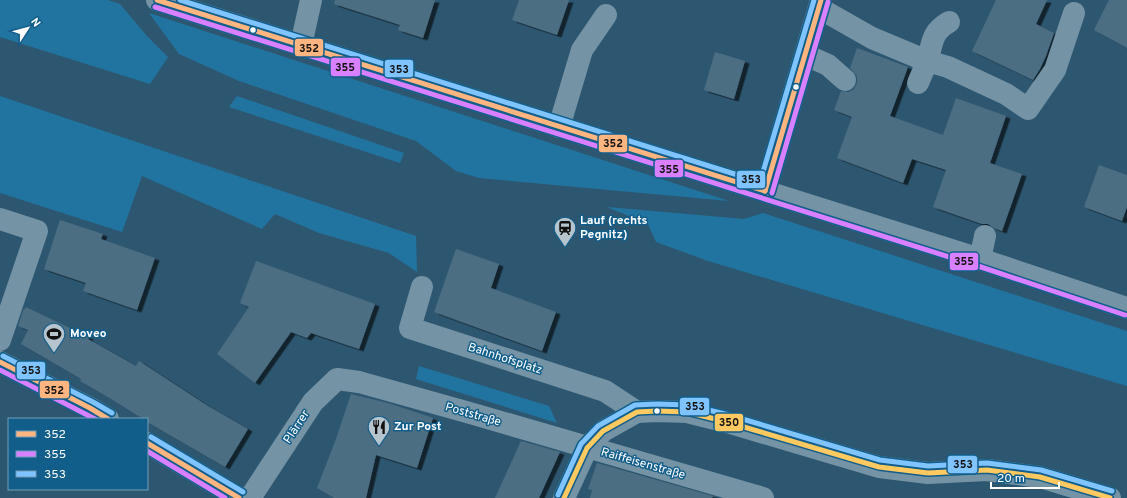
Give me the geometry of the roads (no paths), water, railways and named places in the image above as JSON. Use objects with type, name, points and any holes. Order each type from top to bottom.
[{"type":"street","points":[[157,0],[980,259],[1127,308]]},
{"type":"street","points":[[301,45],[310,0]]},
{"type":"street","points":[[765,191],[820,4],[872,38],[927,61],[948,67],[1006,94],[1028,109],[1055,70],[1074,13]]},
{"type":"street","points":[[559,127],[582,50],[606,15]]},
{"type":"street","points":[[918,83],[927,61],[932,40],[940,27],[949,22]]},
{"type":"street","points":[[806,55],[828,65],[845,80]]},
{"type":"street","points":[[0,219],[37,231],[0,340]]},
{"type":"street","points":[[980,259],[985,236]]},
{"type":"street","name":"Bahnhofsplatz","points":[[422,287],[410,328],[605,391],[637,412]]},
{"type":"street","points":[[0,362],[90,408],[106,418]]},
{"type":"street","name":"Plärrer","points":[[250,498],[313,402],[338,379],[359,382]]},
{"type":"street","name":"Poststraße","points":[[359,382],[587,448]]},
{"type":"street","name":"Raiffeisenstraße","points":[[763,498],[587,448],[603,431],[637,412],[686,412],[727,422],[879,467],[928,473],[987,470],[1040,477],[1110,498]]},
{"type":"street","points":[[148,443],[239,498]]},
{"type":"street","points":[[564,498],[587,448]]},
{"type":"place","name":"Lauf (rechts Pegnitz)","points":[[565,248]]},
{"type":"place","name":"Moveo","points":[[54,354]]},
{"type":"place","name":"Zur Post","points":[[379,446]]}]
